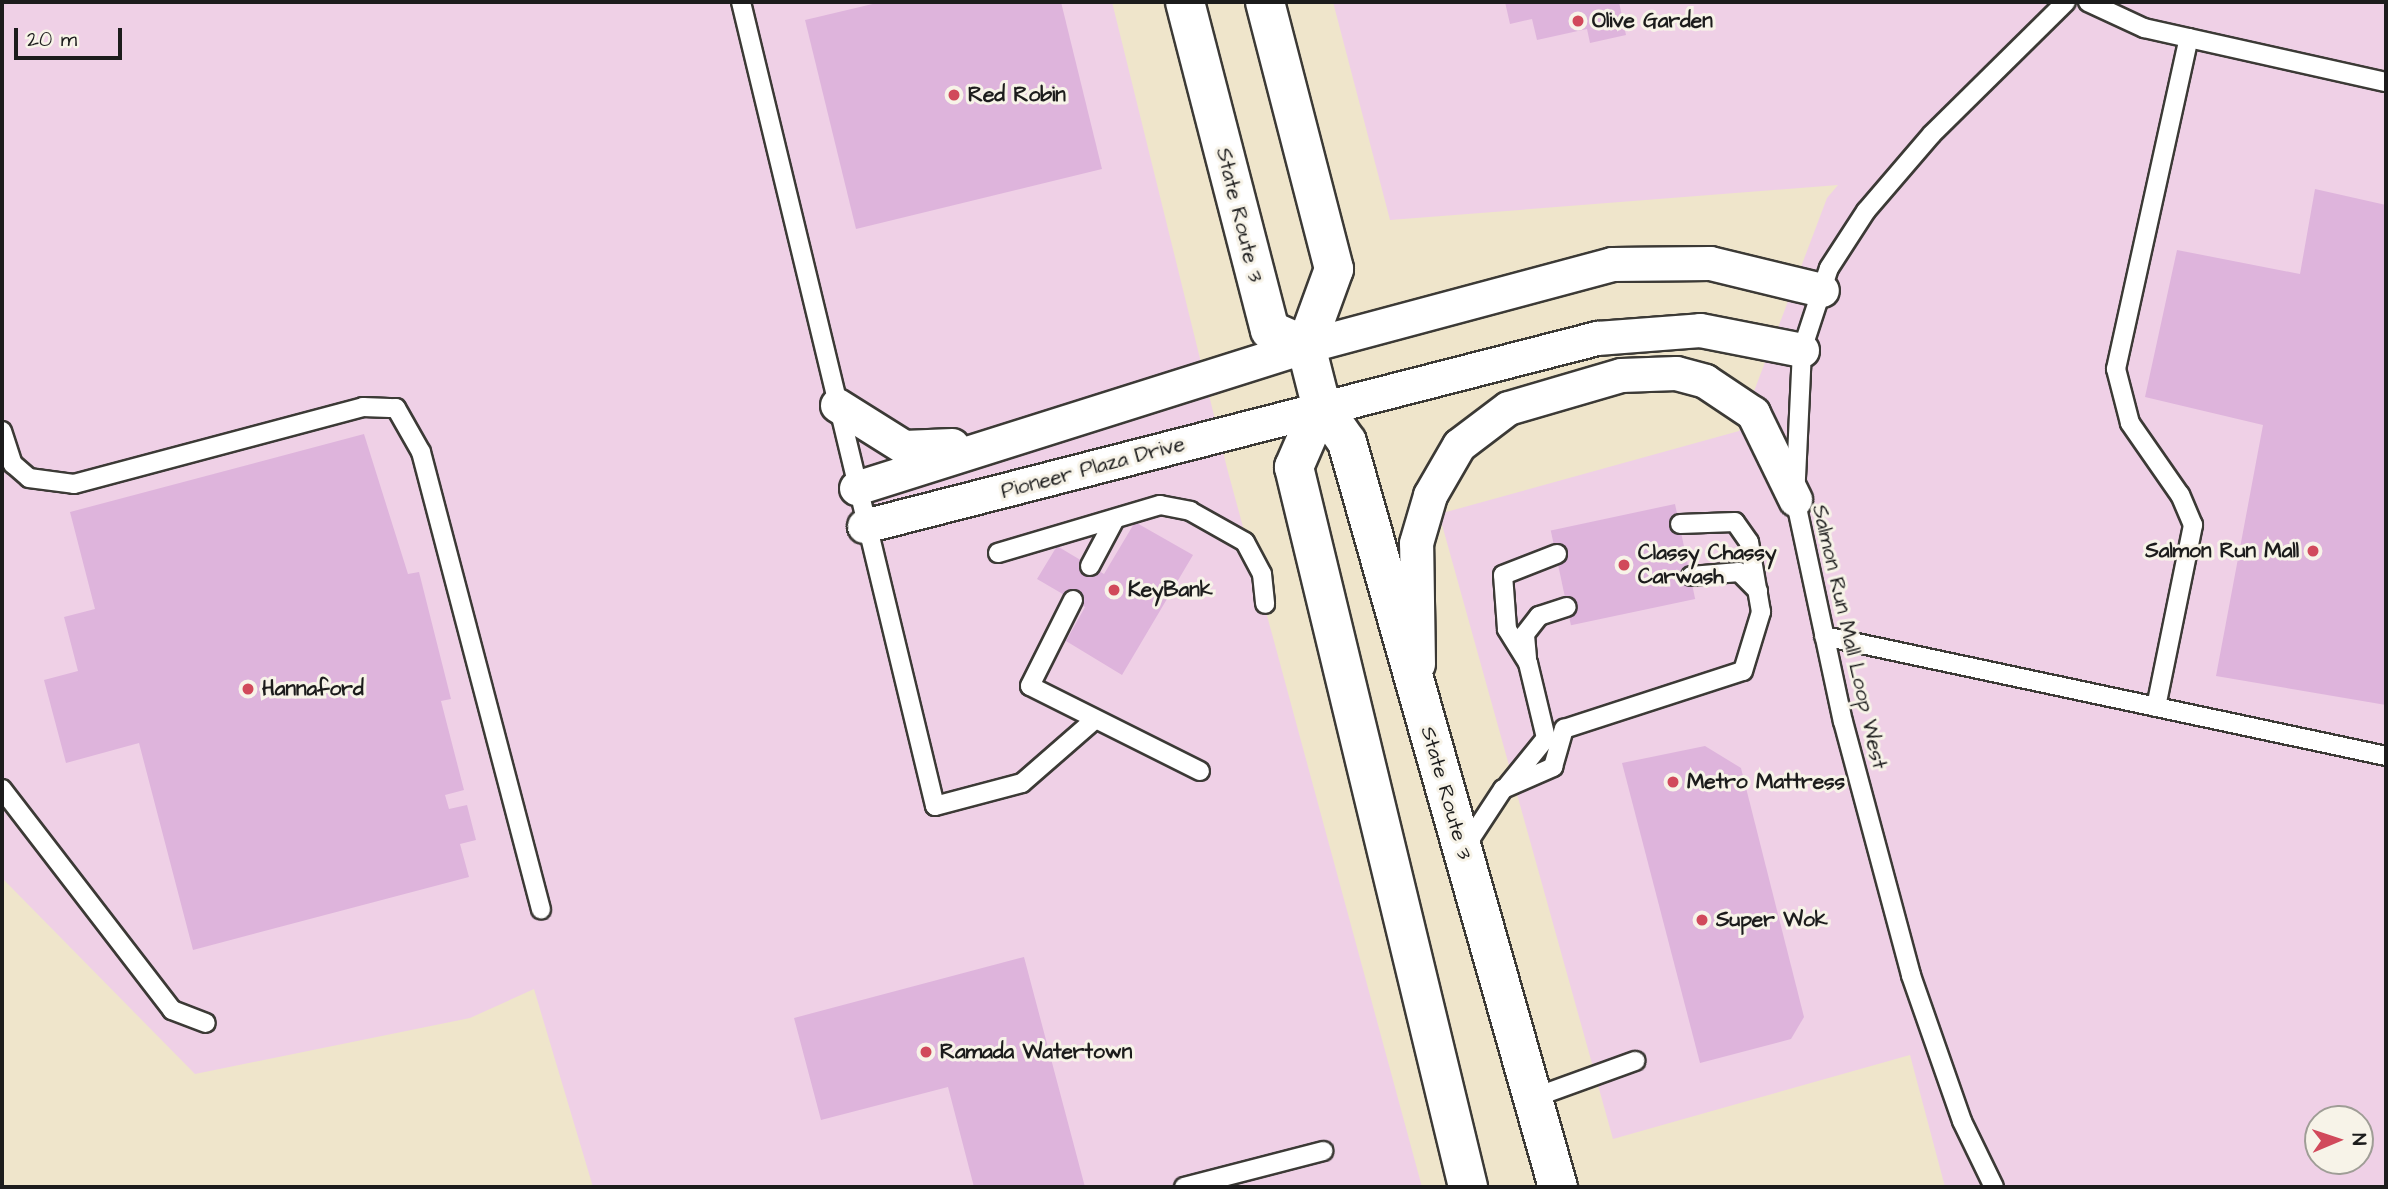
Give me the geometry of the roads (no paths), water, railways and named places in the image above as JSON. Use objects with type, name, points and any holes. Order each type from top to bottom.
[{"type":"main road","name":"State Route 3","points":[[1185,2],[1270,330],[1306,346],[1321,405],[1347,442],[1558,1187]]},
{"type":"main road","points":[[1265,2],[1334,269],[1306,346]]},
{"type":"main road","points":[[1321,405],[1294,467],[1468,1187]]},
{"type":"street","points":[[856,488],[1306,346],[1612,264],[1710,263],[1822,290]]},
{"type":"street","name":"Pioneer Plaza Drive","points":[[864,526],[1321,405],[1644,330],[1700,331],[1802,350]]},
{"type":"street","points":[[1419,694],[1416,543],[1430,495],[1460,445],[1508,408],[1621,375],[1676,373],[1705,381],[1753,413],[1795,499]]},
{"type":"street","points":[[837,405],[904,447],[1013,437]]},
{"type":"lane","points":[[741,2],[864,526],[935,806],[1022,783],[1093,722]]},
{"type":"lane","name":"Salmon Run Mall Loop West","points":[[1994,1187],[1962,1121],[1911,975],[1824,636],[1795,499],[1802,350],[1822,290],[1866,211],[1932,134],[2066,2]]},
{"type":"lane","points":[[2088,2],[2144,28],[2386,82]]},
{"type":"lane","points":[[2156,707],[2193,525],[2180,495],[2130,423],[2116,369],[2189,38]]},
{"type":"lane","points":[[2,431],[13,464],[29,478],[74,484],[363,407],[396,408],[421,452],[541,910]]},
{"type":"lane","points":[[998,554],[1160,505],[1223,528],[1245,542],[1262,573],[1265,604]]},
{"type":"lane","points":[[1090,566],[1115,519]]},
{"type":"lane","points":[[1506,788],[1553,768],[1564,730],[1743,671],[1761,612],[1749,542],[1735,523],[1679,524]]},
{"type":"lane","points":[[1528,663],[1507,629],[1503,575],[1557,554]]},
{"type":"lane","points":[[1691,576],[1739,572],[1758,591]]},
{"type":"lane","points":[[1073,600],[1030,686],[1093,722],[1200,772]]},
{"type":"lane","points":[[1463,850],[1506,788],[1546,738],[1528,663],[1525,634],[1539,616],[1567,607]]},
{"type":"lane","points":[[1824,636],[2386,756]]},
{"type":"lane","points":[[2,789],[172,1010],[205,1023]]},
{"type":"lane","points":[[1533,1098],[1635,1060]]},
{"type":"lane","points":[[1184,1187],[1322,1152]]},
{"type":"place","name":"Olive Garden","points":[[1578,21]]},
{"type":"place","name":"Red Robin","points":[[954,95]]},
{"type":"place","name":"Salmon Run Mall","points":[[2313,551]]},
{"type":"place","name":"Classy Chassy Carwash","points":[[1624,565]]},
{"type":"place","name":"KeyBank","points":[[1114,590]]},
{"type":"place","name":"Hannaford","points":[[248,689]]},
{"type":"place","name":"Metro Mattress","points":[[1673,782]]},
{"type":"place","name":"Super Wok","points":[[1702,920]]},
{"type":"place","name":"Ramada Watertown","points":[[926,1052]]}]
